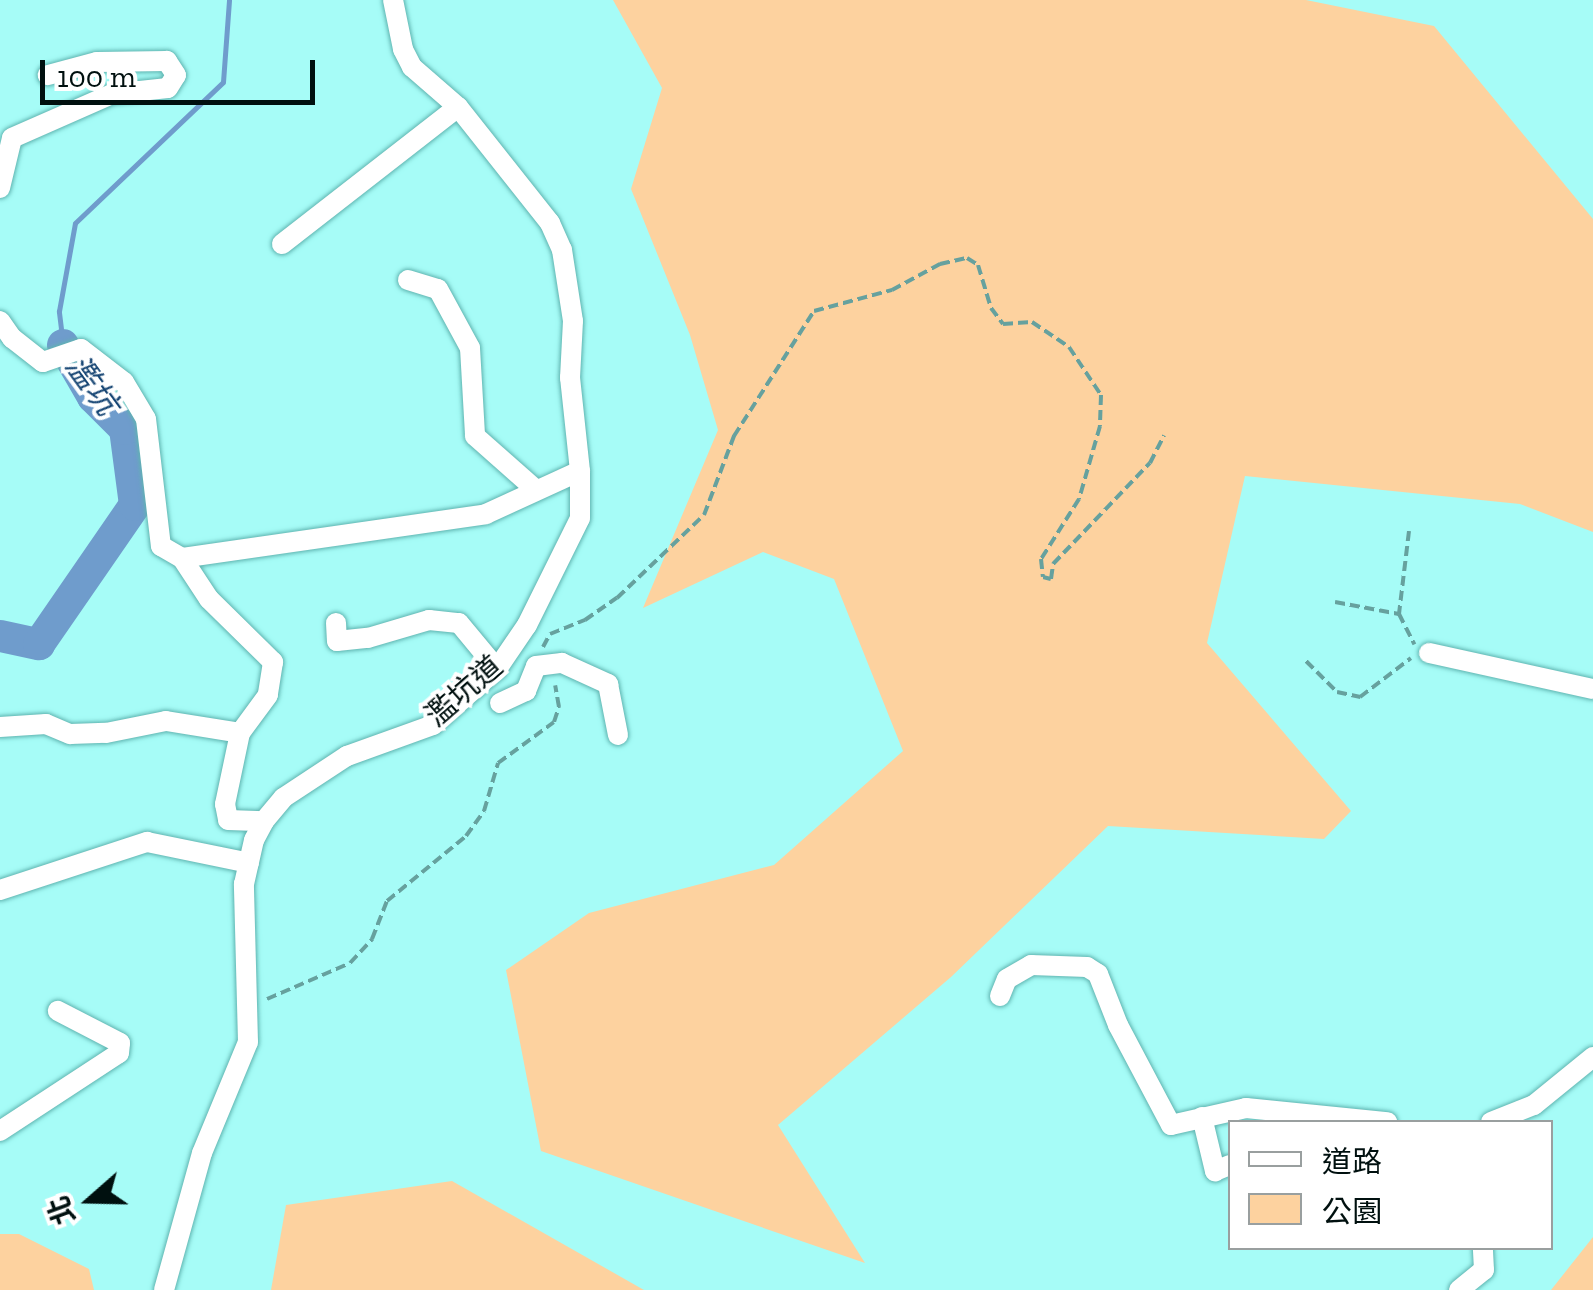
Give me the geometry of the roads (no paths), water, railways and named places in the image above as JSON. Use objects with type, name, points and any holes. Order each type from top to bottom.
[{"type":"street","name":"濫坑道","points":[[164,1290],[202,1153],[248,1042],[244,884],[264,821],[283,798],[348,756],[433,724],[497,669],[527,625],[580,518],[580,471],[570,378],[572,321],[562,250],[550,224],[458,107],[412,67],[403,49],[393,0]]},
{"type":"street","points":[[0,188],[12,138],[112,94],[168,88],[176,75],[166,60],[97,62],[48,75]]},
{"type":"street","points":[[282,244],[458,107]]},
{"type":"street","points":[[408,280],[438,289],[470,348],[474,436],[536,490]]},
{"type":"street","points":[[0,320],[12,338],[43,362],[81,349],[124,382],[146,419],[161,546],[182,558],[209,599],[273,662],[268,696],[240,733],[224,804],[228,820],[264,821]]},
{"type":"street","points":[[182,558],[486,514],[580,471]]},
{"type":"street","points":[[336,623],[337,641],[368,638],[429,620],[458,623],[497,669]]},
{"type":"street","points":[[1429,652],[1593,690]]},
{"type":"street","points":[[500,703],[526,691],[536,666],[562,663],[608,684],[618,735]]},
{"type":"street","points":[[0,727],[46,724],[70,734],[106,733],[166,721],[240,733]]},
{"type":"street","points":[[0,890],[147,842],[249,863]]},
{"type":"street","points":[[1000,996],[1007,979],[1032,965],[1087,968],[1098,974],[1118,1025],[1170,1125],[1246,1108],[1358,1120]]},
{"type":"street","points":[[0,1130],[119,1053],[120,1044],[58,1011]]},
{"type":"street","points":[[1496,1120],[1534,1105],[1593,1057]]},
{"type":"street","points":[[1202,1116],[1216,1170],[1228,1166]]},
{"type":"street","points":[[1459,1290],[1484,1270],[1483,1250]]},
{"type":"waterway","name":"濫坑","points":[[63,345],[59,311],[75,223],[223,82],[229,0]]},
{"type":"waterway","name":"濫坑","points":[[0,636],[39,644],[135,505],[125,429],[93,397],[63,345]]}]
